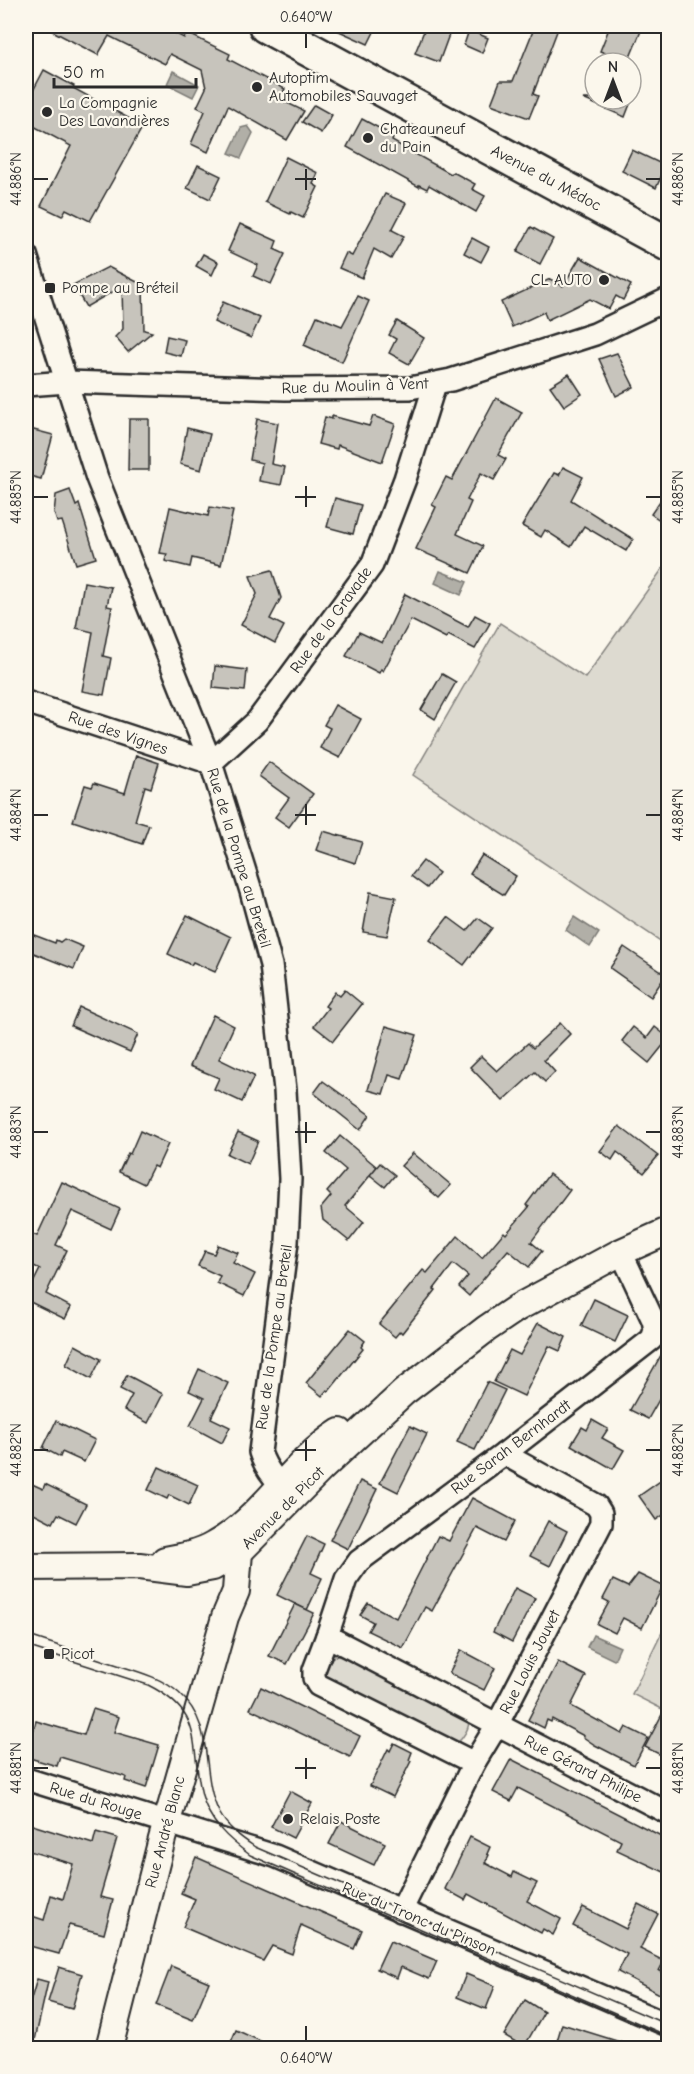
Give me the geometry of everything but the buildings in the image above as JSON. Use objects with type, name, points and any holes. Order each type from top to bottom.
[{"type":"main road","name":"Avenue du Médoc","points":[[266,26],[669,244]]},
{"type":"street","name":"Rue de la Pompe au Breteil","points":[[26,255],[97,478],[211,764],[251,891],[271,965],[285,1090],[290,1179],[287,1242],[260,1446],[262,1461],[274,1480],[286,1491]]},
{"type":"street","name":"Rue du Moulin à Vent","points":[[26,385],[67,382],[285,389],[410,388],[435,384],[595,333],[669,299]]},
{"type":"street","name":"Rue de la Gravade","points":[[211,764],[257,721],[372,566],[405,479],[435,384]]},
{"type":"street","name":"Rue des Vignes","points":[[26,702],[211,764]]},
{"type":"street","name":"Avenue de Picot","points":[[139,1566],[236,1542],[286,1491],[327,1463],[404,1392],[517,1308],[621,1252],[669,1231]]},
{"type":"street","name":"Rue Sarah Bernhardt","points":[[474,1763],[318,1685],[314,1678],[314,1670],[346,1579],[359,1561],[504,1454],[652,1339],[655,1330],[653,1320],[621,1252]]},
{"type":"street","name":"Rue Louis Jouvet","points":[[401,1911],[474,1763],[497,1725],[601,1524],[601,1514],[596,1505],[504,1454]]},
{"type":"street","points":[[213,1567],[211,1562],[215,1552],[236,1542]]},
{"type":"street","name":"Rue André Blanc","points":[[110,2049],[167,1822],[225,1617],[236,1591],[236,1542]]},
{"type":"street","name":"Avenue de Picot","points":[[26,1567],[139,1566],[187,1572],[213,1567]]},
{"type":"street","name":"Rue André Blanc","points":[[213,1567],[225,1617]]},
{"type":"street","points":[[327,1636],[497,1725]]},
{"type":"street","name":"Rue Gérard Philipe","points":[[497,1725],[669,1813]]},
{"type":"street","name":"Rue du Rouge","points":[[26,1779],[167,1822]]},
{"type":"street","name":"Rue du Tronc du Pinson","points":[[167,1822],[275,1856],[669,2025]]},
{"type":"shaded area","points":[[173,71],[199,85],[193,97],[167,84]]},
{"type":"shaded area","points":[[248,126],[253,133],[241,158],[229,153],[241,128]]},
{"type":"shaded area","points":[[668,561],[668,946],[413,775],[500,623],[585,678]]},
{"type":"shaded area","points":[[440,571],[467,582],[461,595],[435,583]]},
{"type":"shaded area","points":[[574,917],[599,933],[590,947],[566,930]]},
{"type":"shaded area","points":[[668,1620],[668,1712],[632,1694]]},
{"type":"shaded area","points":[[593,1635],[620,1647],[614,1660],[587,1647]]},
{"type":"shaded area","points":[[335,1656],[348,1657],[468,1719],[466,1732],[457,1743],[323,1676],[326,1664]]},
{"type":"tram line","points":[[26,1635],[145,1674],[179,1693],[191,1706],[198,1720],[206,1750],[213,1797],[219,1812],[234,1831],[255,1847],[668,2025]]},
{"type":"tram line","points":[[26,1646],[148,1685],[179,1707],[192,1731],[198,1777],[209,1814],[227,1836],[250,1855],[668,2036]]},
{"type":"place","name":"Autoptim Automobiles Sauvaget","points":[[257,87]]},
{"type":"place","name":"La Compagnie Des Lavandières","points":[[47,112]]},
{"type":"place","name":"Chateauneuf du Pain","points":[[368,138]]},
{"type":"place","name":"CL AUTO","points":[[604,280]]},
{"type":"place","name":"Pompe au Bréteil","points":[[50,288]]},
{"type":"place","name":"Picot","points":[[49,1654]]},
{"type":"place","name":"Relais Poste","points":[[288,1819]]}]
